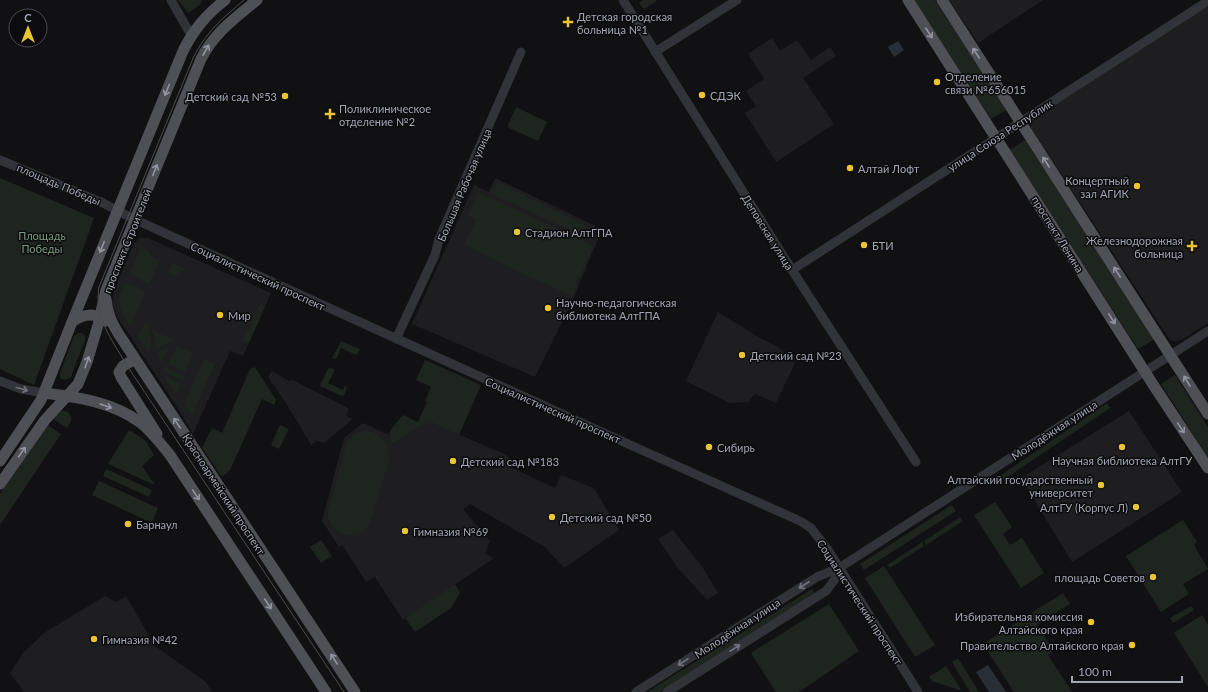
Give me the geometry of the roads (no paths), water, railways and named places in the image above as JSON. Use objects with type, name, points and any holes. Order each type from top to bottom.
[{"type":"main road","name":"проспект Строителей","points":[[0,461],[34,412],[44,393],[183,51],[192,34],[207,15],[225,0]]},
{"type":"main road","name":"проспект Строителей","points":[[0,484],[45,420],[69,396],[78,384],[89,355],[106,290],[207,46],[226,25],[257,0]]},
{"type":"main road","name":"проспект Ленина","points":[[908,0],[1145,372],[1208,468]]},
{"type":"main road","points":[[942,0],[1208,414]]},
{"type":"main road","name":"Красноармейский проспект","points":[[106,290],[108,310],[118,333],[356,692]]},
{"type":"main road","points":[[72,322],[78,317],[87,315],[100,316],[118,333]]},
{"type":"main road","points":[[135,359],[120,369],[119,372],[121,376],[170,455],[326,692]]},
{"type":"main road","points":[[44,393],[89,400],[109,407],[140,423],[155,437],[170,455]]},
{"type":"street","points":[[171,0],[192,34]]},
{"type":"street","name":"Деповская улица","points":[[623,0],[792,270],[916,462]]},
{"type":"street","points":[[655,52],[737,0]]},
{"type":"street","name":"улица Союза Республик","points":[[792,270],[1208,1]]},
{"type":"street","name":"Большая Рабочая улица","points":[[396,339],[435,255],[439,239],[521,52]]},
{"type":"street","name":"площадь Победы","points":[[0,160],[103,202],[117,211]]},
{"type":"street","name":"Социалистический проспект","points":[[117,211],[396,339],[800,521],[811,528],[817,535],[918,692]]},
{"type":"street","name":"Молодёжная улица","points":[[636,692],[817,577],[839,568],[1208,331]]},
{"type":"street","points":[[0,381],[21,389],[44,393]]},
{"type":"street","name":"Молодёжная улица","points":[[667,692],[826,591],[835,579],[839,568]]},
{"type":"tram line","points":[[244,0],[222,19],[210,32],[194,56],[99,287],[99,308],[105,328],[126,364],[344,692]]},
{"type":"place","name":"Детская городская больница №1","points":[[568,22]]},
{"type":"place","name":"Отделение связи №656015","points":[[937,82]]},
{"type":"place","name":"СДЭК","points":[[702,95]]},
{"type":"place","name":"Детский сад №53","points":[[285,96]]},
{"type":"place","name":"Поликлиническое отделение №2","points":[[330,114]]},
{"type":"place","name":"Алтай Лофт","points":[[850,168]]},
{"type":"place","name":"Концертный зал АГИК","points":[[1137,186]]},
{"type":"place","name":"Стадион АлтГПА","points":[[517,232]]},
{"type":"place","name":"БТИ","points":[[864,245]]},
{"type":"place","name":"Железнодорожная больница","points":[[1192,246]]},
{"type":"place","name":"Научно-педагогическая библиотека АлтГПА","points":[[548,308]]},
{"type":"place","name":"Мир","points":[[220,315]]},
{"type":"place","name":"Детский сад №23","points":[[742,355]]},
{"type":"place","name":"Сибирь","points":[[709,447]]},
{"type":"place","name":"Научная библиотека АлтГУ","points":[[1122,447]]},
{"type":"place","name":"Детский сад №183","points":[[453,461]]},
{"type":"place","name":"Алтайский государственный университет","points":[[1101,485]]},
{"type":"place","name":"АлтГУ (Корпус Л)","points":[[1136,507]]},
{"type":"place","name":"Детский сад №50","points":[[552,517]]},
{"type":"place","name":"Барнаул","points":[[128,524]]},
{"type":"place","name":"Гимназия №69","points":[[405,531]]},
{"type":"place","name":"площадь Советов","points":[[1153,577]]},
{"type":"place","name":"Избирательная комиссия Алтайского края","points":[[1091,622]]},
{"type":"place","name":"Гимназия №42","points":[[94,639]]},
{"type":"place","name":"Правительство Алтайского края","points":[[1132,645]]},
{"type":"park label","name":"Площадь Победы","points":[[42,241]]}]
